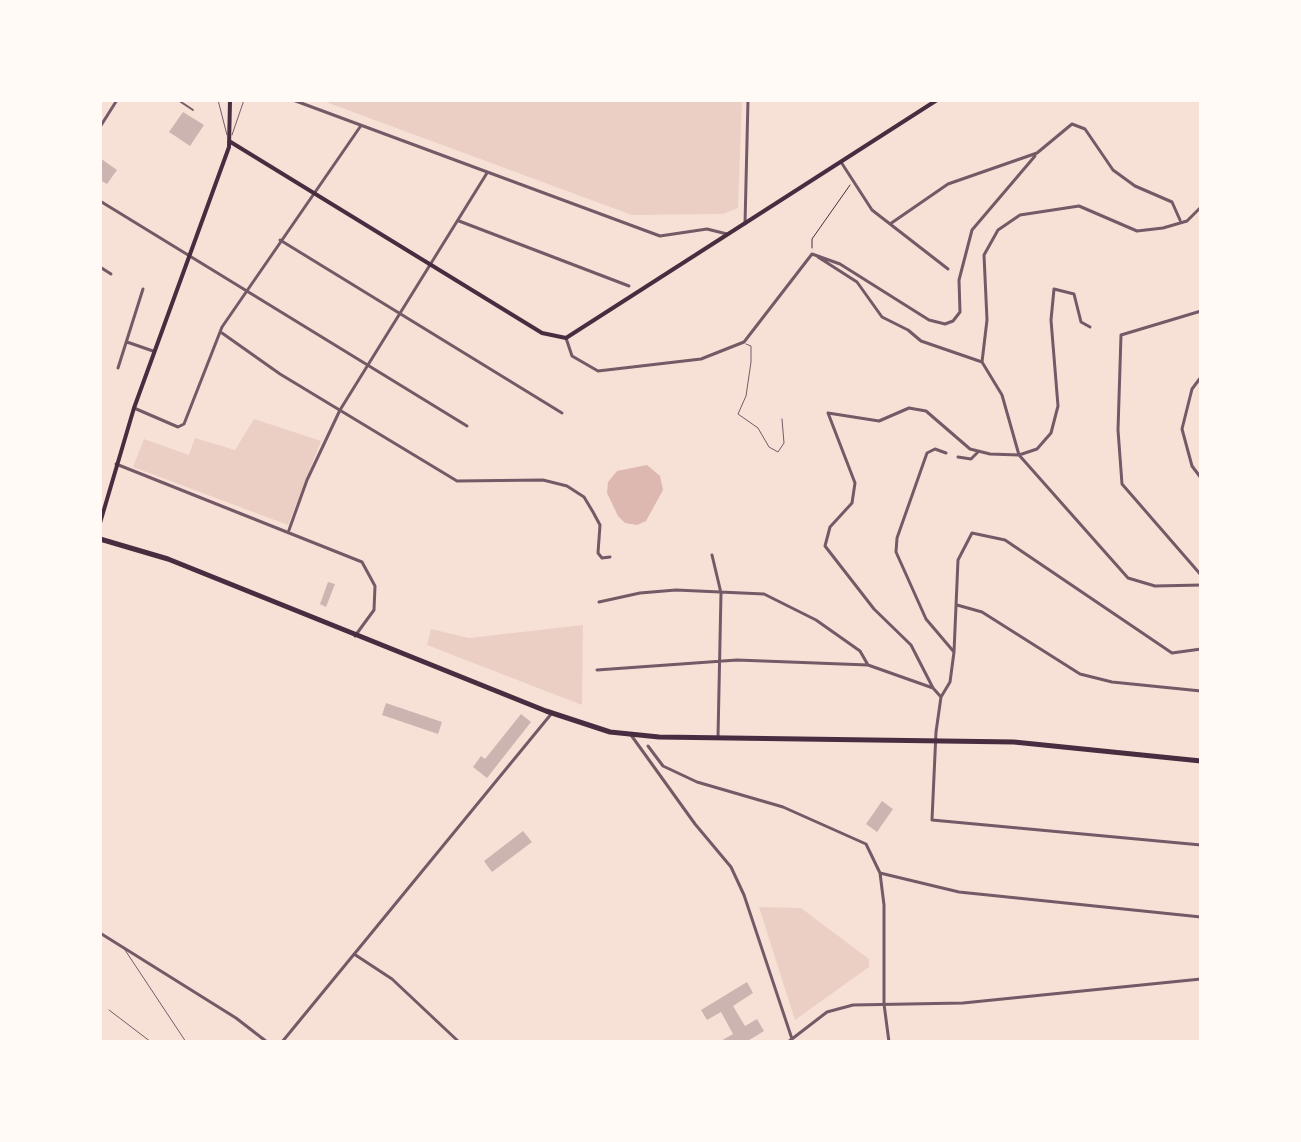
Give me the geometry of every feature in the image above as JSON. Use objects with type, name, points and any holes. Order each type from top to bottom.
[{"type":"main road","points":[[100,523],[134,408],[229,141],[230,100]]},
{"type":"main road","points":[[229,141],[542,333],[566,338],[937,100]]},
{"type":"main road","points":[[100,539],[168,559],[552,713],[623,734],[1014,742],[1201,761]]},
{"type":"street","points":[[101,125],[117,100]]},
{"type":"street","points":[[178,100],[193,110]]},
{"type":"street","points":[[293,100],[660,236],[707,229],[728,234]]},
{"type":"street","points":[[745,224],[748,100]]},
{"type":"street","points":[[812,254],[840,264],[929,320],[945,324],[953,321],[960,312],[959,280],[972,230],[1037,153],[1068,125],[1077,124],[1085,129],[1113,170],[1135,186],[1172,202],[1180,220]]},
{"type":"street","points":[[134,408],[181,426],[216,339],[246,289],[360,127]]},
{"type":"street","points":[[890,224],[949,184],[1037,153]]},
{"type":"street","points":[[841,162],[872,210],[948,269]]},
{"type":"street","points":[[289,530],[307,480],[340,410],[402,315],[487,173]]},
{"type":"street","points":[[100,201],[467,426]]},
{"type":"street","points":[[1201,208],[1187,221],[1137,231],[1079,206],[1020,215],[998,230],[984,255],[987,320],[982,362],[1002,395],[1019,455],[1128,578],[1155,586],[1201,585]]},
{"type":"street","points":[[459,221],[629,286]]},
{"type":"street","points":[[280,240],[562,413]]},
{"type":"street","points":[[566,338],[572,356],[598,371],[701,359],[744,342],[812,254]]},
{"type":"street","points":[[812,254],[857,282],[889,322],[908,330],[921,341],[982,362]]},
{"type":"street","points":[[100,267],[111,274]]},
{"type":"street","points":[[118,368],[143,289]]},
{"type":"street","points":[[941,697],[933,688],[911,645],[874,609],[825,546],[830,527],[852,503],[855,483],[828,413],[879,421],[909,408],[926,411],[970,449],[1019,455],[1037,449],[1051,433],[1058,406],[1051,320],[1054,289],[1074,294],[1081,322],[1090,327]]},
{"type":"street","points":[[1201,311],[1121,335],[1118,430],[1122,484],[1201,575]]},
{"type":"street","points":[[222,333],[457,481],[543,480],[567,486],[584,497],[600,525],[598,553],[602,558],[610,557]]},
{"type":"street","points":[[127,342],[155,352]]},
{"type":"street","points":[[1201,377],[1192,389],[1182,429],[1192,466],[1201,478]]},
{"type":"street","points":[[946,453],[935,449],[927,453],[897,538],[896,552],[926,619],[954,652]]},
{"type":"street","points":[[958,457],[971,459],[979,451]]},
{"type":"street","points":[[116,464],[289,530],[362,562],[375,586],[374,610],[355,636]]},
{"type":"street","points":[[1201,649],[1172,653],[1005,540],[972,533],[958,560],[954,652],[950,682],[941,697],[932,820],[1201,845]]},
{"type":"street","points":[[712,555],[721,593],[718,737]]},
{"type":"street","points":[[599,602],[652,592],[764,594],[816,620],[860,651],[868,665]]},
{"type":"street","points":[[957,605],[982,612],[1080,674],[1112,682],[1201,691]]},
{"type":"street","points":[[597,670],[792,660],[868,665],[933,688]]},
{"type":"street","points":[[282,1042],[552,713]]},
{"type":"street","points":[[631,735],[695,824],[731,867],[744,895],[790,1041],[827,1012],[853,1005],[963,1003],[1201,979]]},
{"type":"street","points":[[648,746],[663,766],[697,782],[783,807],[866,844],[880,873],[884,905],[884,1004],[889,1042]]},
{"type":"street","points":[[880,873],[959,892],[1201,917]]},
{"type":"street","points":[[100,933],[267,1042]]},
{"type":"street","points":[[354,954],[392,979],[459,1042]]},
{"type":"lane","points":[[218,100],[218,112],[229,141]]},
{"type":"lane","points":[[229,141],[244,100]]},
{"type":"lane","points":[[744,342],[751,346],[751,362],[746,396],[738,414],[758,428],[769,447],[778,452],[784,443],[782,419]]},
{"type":"lane","points":[[124,948],[186,1042]]},
{"type":"lane","points":[[109,1010],[151,1042]]},
{"type":"path","points":[[812,254],[812,239],[854,181]]},
{"type":"shaded area","points":[[742,100],[738,208],[723,214],[632,215],[323,101]]},
{"type":"shaded area","points":[[254,419],[321,441],[288,525],[133,467],[144,439],[189,455],[195,438],[235,450]]},
{"type":"shaded area","points":[[647,465],[660,476],[663,490],[646,521],[637,525],[625,523],[618,516],[607,493],[608,482],[617,471]]},
{"type":"shaded area","points":[[583,625],[582,705],[427,645],[431,629],[469,638]]},
{"type":"shaded area","points":[[759,907],[801,908],[869,959],[869,967],[795,1020]]},
{"type":"building","points":[[183,112],[204,125],[190,146],[169,132]]},
{"type":"building","points":[[100,158],[117,170],[107,184],[100,180]]},
{"type":"building","points":[[328,582],[335,584],[326,607],[320,604]]},
{"type":"building","points":[[386,703],[442,722],[438,734],[382,715]]},
{"type":"building","points":[[521,714],[531,722],[487,778],[473,767],[481,756],[485,759]]},
{"type":"building","points":[[882,801],[893,809],[877,832],[866,824]]},
{"type":"building","points":[[523,831],[532,842],[492,872],[484,861]]},
{"type":"building","points":[[747,982],[753,993],[733,1006],[745,1026],[757,1019],[764,1031],[746,1042],[719,1042],[733,1034],[721,1012],[707,1020],[701,1010]]}]
